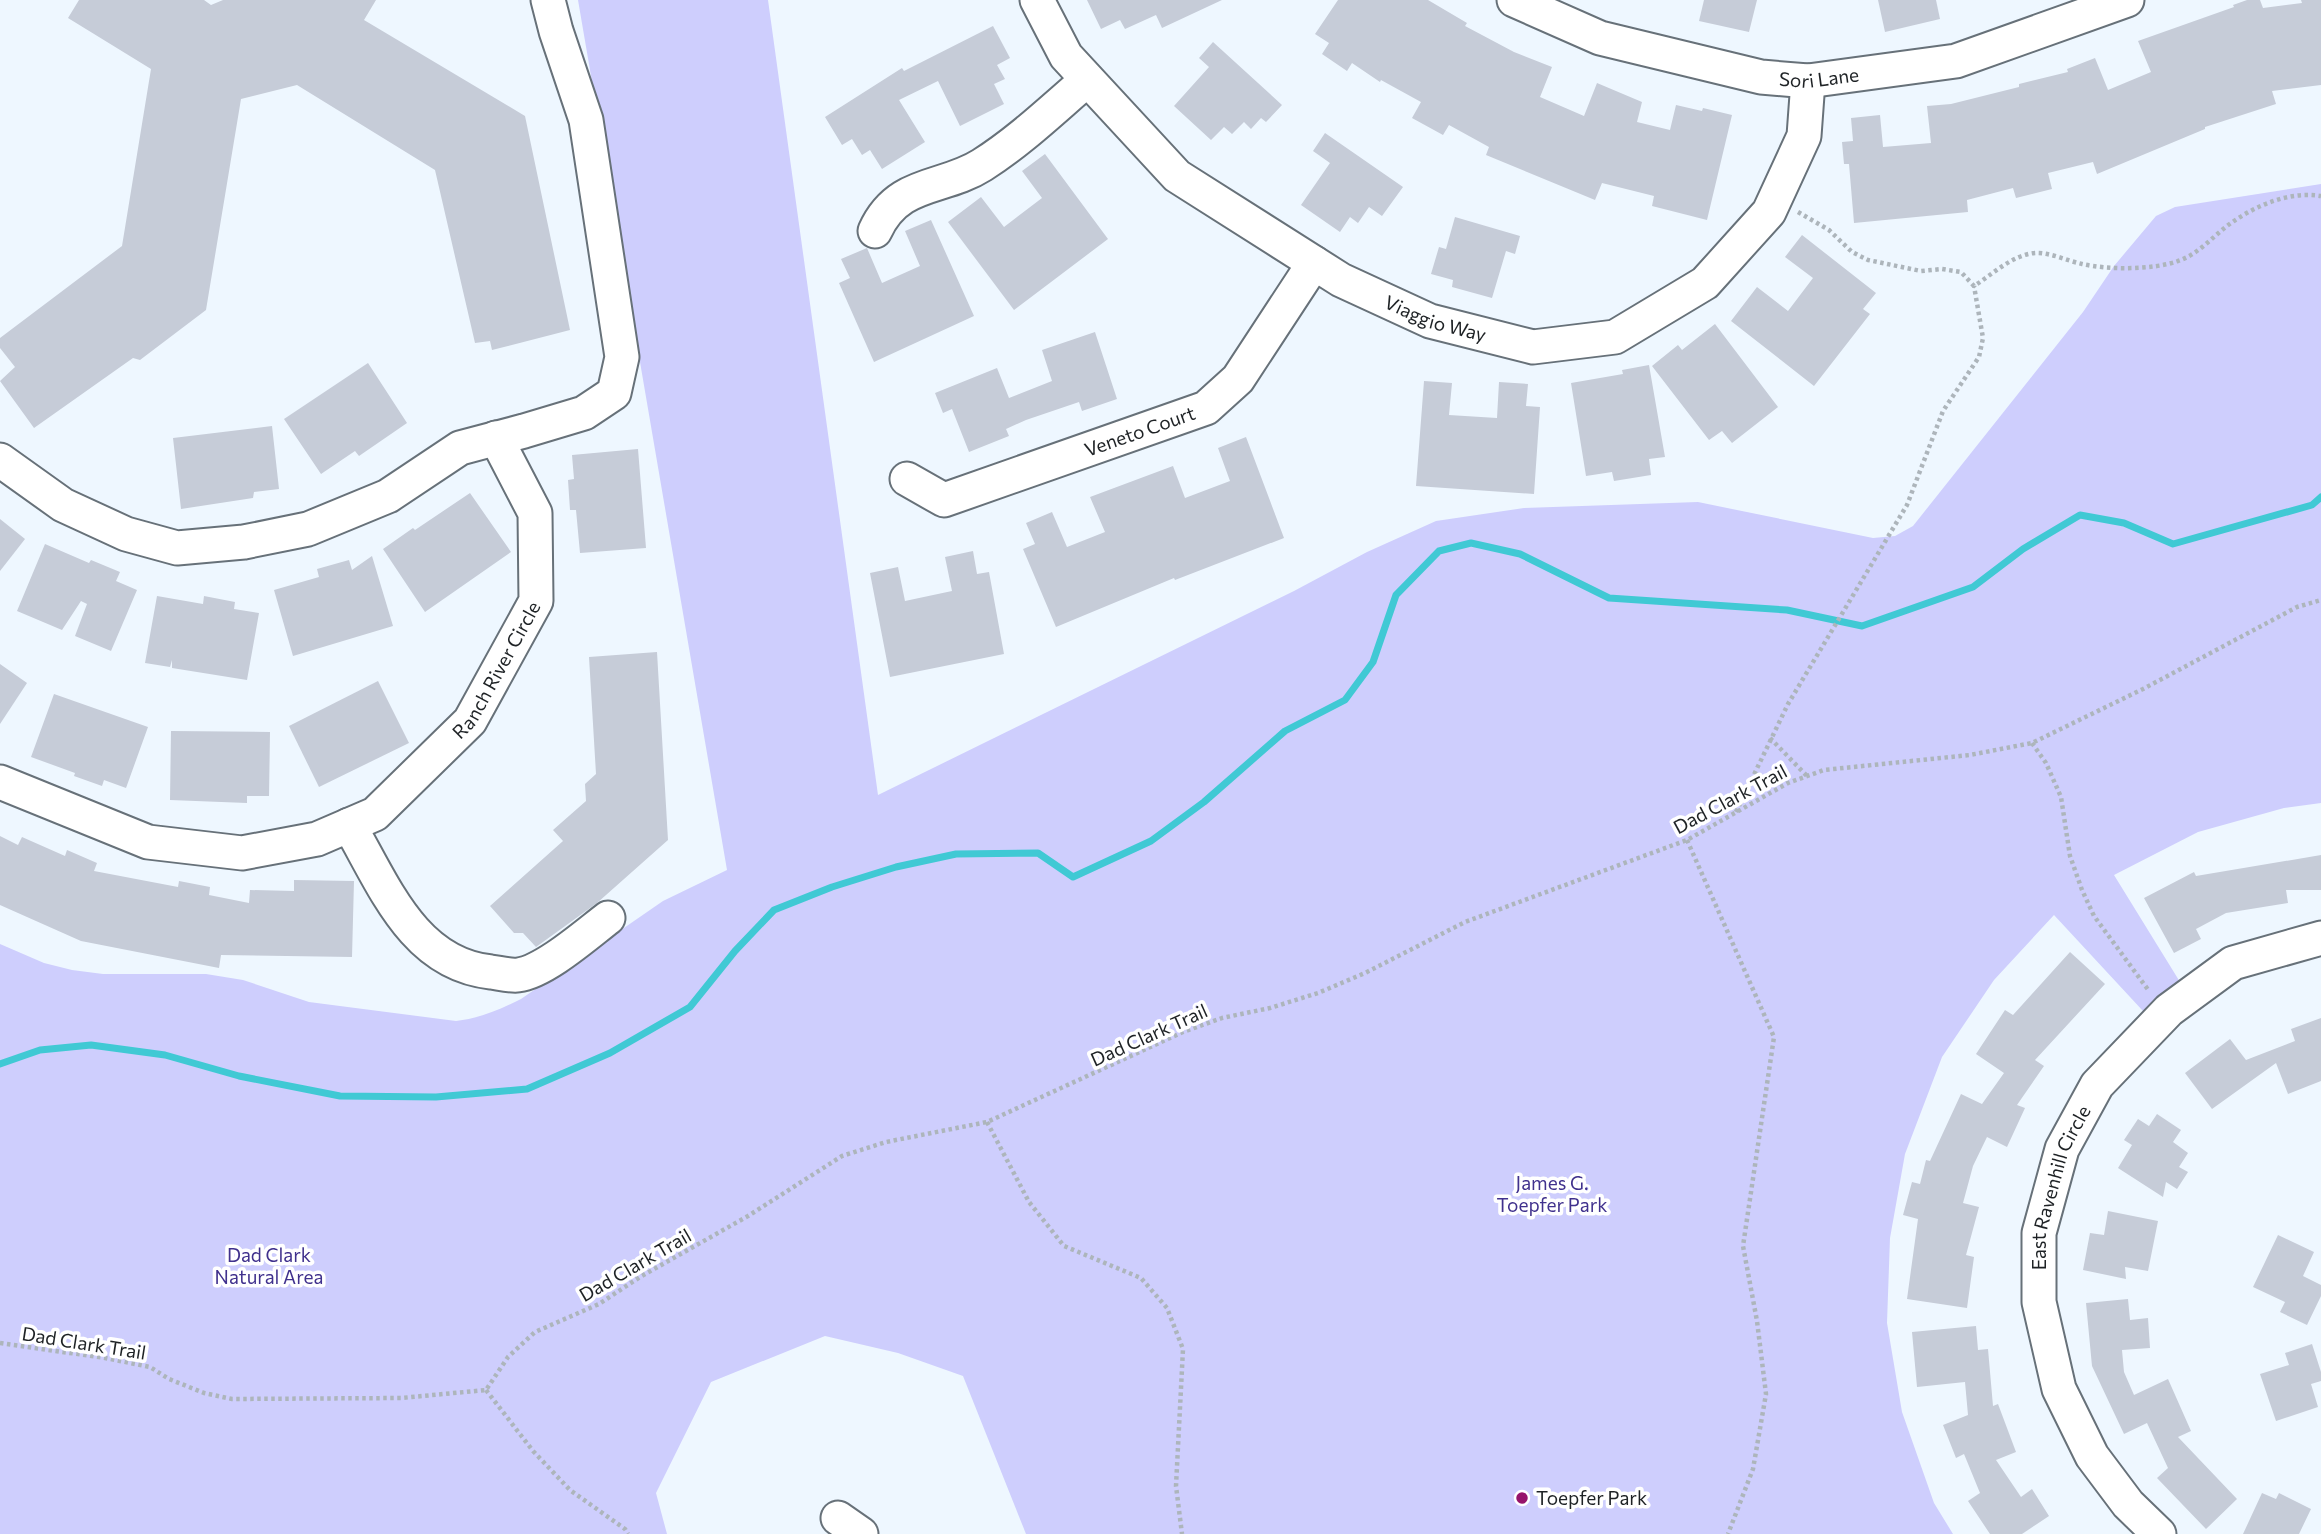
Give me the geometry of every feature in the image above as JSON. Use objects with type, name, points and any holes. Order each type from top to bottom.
[{"type":"street","points":[[0,460],[63,505],[126,534],[177,548],[244,542],[308,529],[388,496],[460,448],[583,413],[614,393],[622,357],[586,120],[548,0]]},
{"type":"street","name":"Viaggio Way","points":[[1037,0],[1066,56],[1177,176],[1340,280],[1430,321],[1533,347],[1615,337],[1705,283],[1769,212],[1804,136],[1808,81]]},
{"type":"street","name":"Sori Lane","points":[[1514,0],[1600,37],[1761,77],[1808,81],[1956,61],[2127,0]]},
{"type":"street","points":[[875,231],[882,215],[898,201],[923,186],[978,167],[1005,149],[1087,80]]},
{"type":"street","name":"Veneto Court","points":[[907,479],[944,500],[1206,408],[1238,379],[1314,263]]},
{"type":"street","name":"Ranch River Circle","points":[[0,782],[148,842],[242,853],[317,839],[375,814],[470,721],[536,601],[535,513],[496,438]]},
{"type":"street","points":[[349,825],[405,922],[431,949],[471,970],[519,975],[554,959],[608,918]]},
{"type":"street","name":"East Ravenhill Circle","points":[[2159,1534],[2128,1504],[2092,1456],[2059,1389],[2039,1302],[2039,1233],[2063,1149],[2097,1085],[2167,1012],[2234,964],[2321,938]]},
{"type":"path","points":[[1974,286],[2015,258],[2037,253],[2105,268],[2157,266],[2180,261],[2258,207],[2282,198],[2307,194],[2321,196]]},
{"type":"path","points":[[1736,812],[1788,704],[1914,490],[1934,429],[1979,357],[1983,338],[1974,286],[1961,272],[1942,269],[1921,271],[1868,260],[1852,252],[1829,230],[1795,211]]},
{"type":"path","name":"Dad Clark Trail","points":[[0,1343],[150,1367],[169,1379],[204,1393],[232,1399],[401,1398],[486,1390],[508,1357],[535,1332],[598,1304],[748,1216],[842,1156],[886,1142],[987,1122],[1183,1032],[1222,1018],[1270,1009],[1318,993],[1365,973],[1465,922],[1687,840],[1788,783],[1824,770],[1970,755],[2032,743],[2297,607],[2321,600]]},
{"type":"path","points":[[1770,738],[1807,776]]},
{"type":"path","points":[[2032,743],[2046,763],[2058,789],[2065,816],[2070,856],[2081,890],[2094,916],[2167,1012]]},
{"type":"path","points":[[1687,840],[1774,1037],[1743,1246],[1757,1321],[1766,1394],[1753,1469],[1728,1534]]},
{"type":"path","points":[[987,1122],[1029,1202],[1064,1246],[1141,1278],[1167,1308],[1183,1349],[1176,1486],[1182,1534]]},
{"type":"path","points":[[486,1390],[533,1451],[570,1490],[625,1529],[628,1534]]},
{"type":"green space","points":[[578,0],[768,0],[878,795],[1294,591],[1367,552],[1436,521],[1524,508],[1698,502],[1873,538],[1895,536],[1913,526],[2083,312],[2114,266],[2156,216],[2175,207],[2321,184],[2321,803],[2284,808],[2198,832],[2114,875],[2180,982],[2143,1011],[2054,915],[1994,980],[1942,1057],[1905,1154],[1890,1238],[1887,1323],[1902,1412],[1934,1503],[1953,1534],[1026,1534],[963,1376],[898,1353],[825,1336],[711,1382],[656,1493],[667,1534],[0,1534],[0,944],[44,963],[72,970],[103,974],[206,974],[243,980],[309,1002],[456,1021],[490,1013],[521,999],[663,901],[727,870]]},
{"type":"building","points":[[79,0],[204,0],[211,5],[223,0],[376,0],[364,20],[525,116],[570,330],[492,350],[490,341],[475,343],[435,170],[297,85],[241,99],[206,310],[140,360],[133,358],[34,428],[0,381],[15,367],[0,348],[0,338],[122,246],[151,69],[68,18]]},
{"type":"building","points":[[1087,0],[1222,0],[1162,28],[1156,15],[1125,29],[1120,20],[1101,29]]},
{"type":"building","points":[[1338,0],[1428,0],[1467,23],[1465,26],[1514,52],[1552,67],[1540,97],[1584,116],[1597,83],[1642,102],[1637,122],[1670,130],[1676,105],[1732,115],[1707,220],[1652,206],[1654,196],[1602,183],[1595,200],[1486,155],[1489,147],[1449,125],[1443,135],[1412,118],[1421,102],[1381,80],[1380,82],[1352,63],[1347,71],[1322,54],[1329,43],[1315,34]]},
{"type":"building","points":[[1704,0],[1757,0],[1749,32],[1699,21]]},
{"type":"building","points":[[1878,0],[1936,0],[1940,19],[1885,32]]},
{"type":"building","points":[[2247,0],[2260,0],[2263,8],[2302,3],[2301,0],[2321,0],[2321,85],[2272,91],[2276,104],[2205,127],[2097,174],[2093,162],[2048,173],[2052,189],[2016,198],[2013,188],[1967,200],[1968,212],[1854,223],[1849,164],[1844,164],[1842,142],[1853,141],[1851,118],[1880,115],[1883,147],[1931,143],[1927,106],[1951,104],[2019,87],[2019,84],[2068,72],[2067,69],[2095,58],[2108,90],[2151,72],[2138,41]]},
{"type":"building","points":[[993,26],[1010,58],[997,65],[1005,79],[994,84],[1004,104],[960,126],[938,81],[899,100],[925,142],[882,169],[870,150],[862,155],[852,139],[842,145],[825,117],[902,68],[904,71]]},
{"type":"building","points":[[1213,42],[1282,105],[1266,122],[1261,118],[1251,129],[1244,122],[1232,134],[1224,127],[1211,140],[1174,106],[1209,67],[1199,58]]},
{"type":"building","points":[[1325,133],[1403,187],[1382,216],[1369,207],[1358,223],[1350,217],[1340,232],[1301,205],[1330,163],[1313,151]]},
{"type":"building","points":[[1045,154],[1108,239],[1014,310],[948,222],[981,197],[1004,227],[1042,198],[1022,171]]},
{"type":"building","points":[[1455,217],[1520,236],[1515,254],[1506,251],[1492,298],[1452,287],[1453,280],[1431,274],[1439,247],[1446,249]]},
{"type":"building","points":[[931,220],[974,316],[874,362],[839,283],[850,278],[841,259],[867,248],[882,283],[920,266],[905,231]]},
{"type":"building","points":[[1802,235],[1876,293],[1863,309],[1870,314],[1814,386],[1731,321],[1757,287],[1788,311],[1813,278],[1785,257]]},
{"type":"building","points":[[1715,324],[1778,407],[1732,443],[1722,431],[1709,440],[1652,366],[1678,345],[1682,350]]},
{"type":"building","points":[[1095,332],[1117,399],[1082,411],[1079,402],[1026,420],[1006,429],[1009,436],[969,452],[952,409],[943,413],[935,393],[997,368],[1009,398],[1052,381],[1042,350]]},
{"type":"building","points":[[368,363],[407,423],[359,456],[355,451],[321,474],[284,419]]},
{"type":"building","points":[[1649,365],[1665,457],[1649,459],[1651,475],[1614,481],[1612,472],[1586,476],[1571,383],[1623,374],[1622,370]]},
{"type":"building","points":[[1424,381],[1452,383],[1449,415],[1497,418],[1499,382],[1528,384],[1526,406],[1540,407],[1534,494],[1416,486]]},
{"type":"building","points":[[272,426],[279,489],[254,492],[253,498],[181,509],[173,438]]},
{"type":"building","points":[[1246,437],[1284,538],[1175,580],[1174,578],[1056,627],[1023,549],[1035,544],[1026,523],[1052,512],[1067,547],[1105,532],[1090,497],[1173,466],[1185,498],[1230,481],[1218,448]]},
{"type":"building","points":[[638,449],[646,548],[580,553],[576,510],[570,510],[568,480],[574,479],[572,455]]},
{"type":"building","points":[[470,493],[511,552],[425,612],[383,549]]},
{"type":"building","points":[[0,519],[25,539],[0,571]]},
{"type":"building","points":[[45,544],[89,563],[91,560],[120,572],[116,581],[137,590],[111,651],[75,636],[87,604],[81,601],[62,630],[17,611]]},
{"type":"building","points":[[973,551],[977,574],[989,572],[1004,654],[890,677],[870,573],[898,567],[905,601],[952,591],[945,557]]},
{"type":"building","points":[[372,556],[393,626],[293,656],[274,590],[319,577],[317,569],[349,560],[352,570]]},
{"type":"building","points":[[157,596],[203,604],[204,596],[235,602],[234,609],[259,613],[247,680],[172,668],[172,660],[170,667],[145,663]]},
{"type":"building","points":[[657,652],[668,840],[597,903],[536,947],[523,933],[514,933],[490,906],[563,841],[553,830],[586,801],[585,784],[596,774],[589,657]]},
{"type":"building","points":[[0,664],[27,683],[0,724]]},
{"type":"building","points":[[378,681],[409,743],[319,787],[289,726]]},
{"type":"building","points":[[54,694],[148,727],[126,788],[104,780],[102,786],[31,757]]},
{"type":"building","points":[[171,731],[270,732],[269,796],[247,796],[247,803],[170,800]]},
{"type":"building","points":[[0,836],[18,845],[22,837],[65,856],[67,850],[97,863],[94,871],[178,887],[179,881],[210,887],[209,895],[249,903],[250,890],[294,891],[294,880],[354,881],[352,957],[221,955],[219,968],[81,941],[0,905]]},
{"type":"building","points":[[2321,855],[2321,890],[2286,890],[2288,903],[2226,913],[2196,929],[2201,939],[2174,953],[2144,898],[2194,872],[2196,876]]},
{"type":"building","points":[[2070,952],[2105,984],[2035,1060],[2044,1066],[2017,1105],[2025,1108],[2007,1147],[1987,1137],[1973,1166],[1963,1203],[1979,1207],[1966,1255],[1974,1257],[1967,1308],[1907,1299],[1918,1219],[1903,1215],[1912,1182],[1920,1184],[1926,1160],[1930,1161],[1961,1094],[1982,1104],[2004,1073],[1976,1054],[2005,1010],[2013,1015]]},
{"type":"building","points":[[2321,1018],[2321,1081],[2288,1094],[2276,1063],[2212,1109],[2185,1073],[2230,1039],[2246,1060],[2295,1041],[2291,1029]]},
{"type":"building","points":[[2157,1114],[2181,1130],[2173,1142],[2188,1153],[2179,1167],[2188,1172],[2177,1189],[2166,1182],[2163,1197],[2118,1168],[2132,1145],[2124,1140],[2138,1119],[2149,1126]]},
{"type":"building","points":[[2108,1211],[2158,1221],[2148,1271],[2125,1267],[2126,1279],[2083,1270],[2090,1233],[2104,1235]]},
{"type":"building","points":[[2278,1235],[2314,1252],[2303,1276],[2321,1285],[2321,1296],[2307,1325],[2280,1312],[2285,1302],[2253,1287]]},
{"type":"building","points":[[2128,1299],[2130,1320],[2148,1318],[2150,1348],[2122,1350],[2124,1372],[2134,1395],[2168,1379],[2191,1431],[2178,1437],[2237,1499],[2206,1529],[2157,1478],[2168,1468],[2147,1423],[2124,1434],[2092,1366],[2086,1303]]},
{"type":"building","points":[[1976,1326],[1978,1350],[1988,1349],[1993,1406],[1998,1404],[2016,1452],[1996,1460],[2021,1497],[2032,1489],[2049,1516],[2022,1534],[1990,1534],[1968,1501],[1980,1493],[1964,1454],[1956,1458],[1943,1425],[1968,1415],[1965,1382],[1917,1387],[1912,1332]]},
{"type":"building","points":[[2312,1344],[2321,1372],[2321,1381],[2311,1384],[2318,1407],[2276,1421],[2260,1374],[2289,1365],[2285,1353]]},
{"type":"building","points":[[2262,1493],[2276,1499],[2279,1493],[2311,1509],[2299,1534],[2243,1534]]},
{"type":"waterway","points":[[0,1064],[40,1050],[91,1045],[165,1055],[239,1076],[340,1096],[436,1097],[527,1089],[610,1053],[690,1007],[735,951],[774,910],[832,887],[896,867],[956,854],[1038,853],[1073,877],[1151,841],[1204,802],[1285,731],[1345,700],[1373,662],[1396,595],[1439,551],[1471,543],[1520,554],[1609,598],[1787,610],[1862,626],[1973,587],[2023,549],[2080,515],[2124,523],[2173,544],[2312,505],[2321,497]]},
{"type":"place","name":"Toepfer Park","points":[[1522,1498]]},
{"type":"park label","name":"James G. Toepfer Park","points":[[1552,1194]]},
{"type":"park label","name":"Dad Clark Natural Area","points":[[269,1266]]}]
